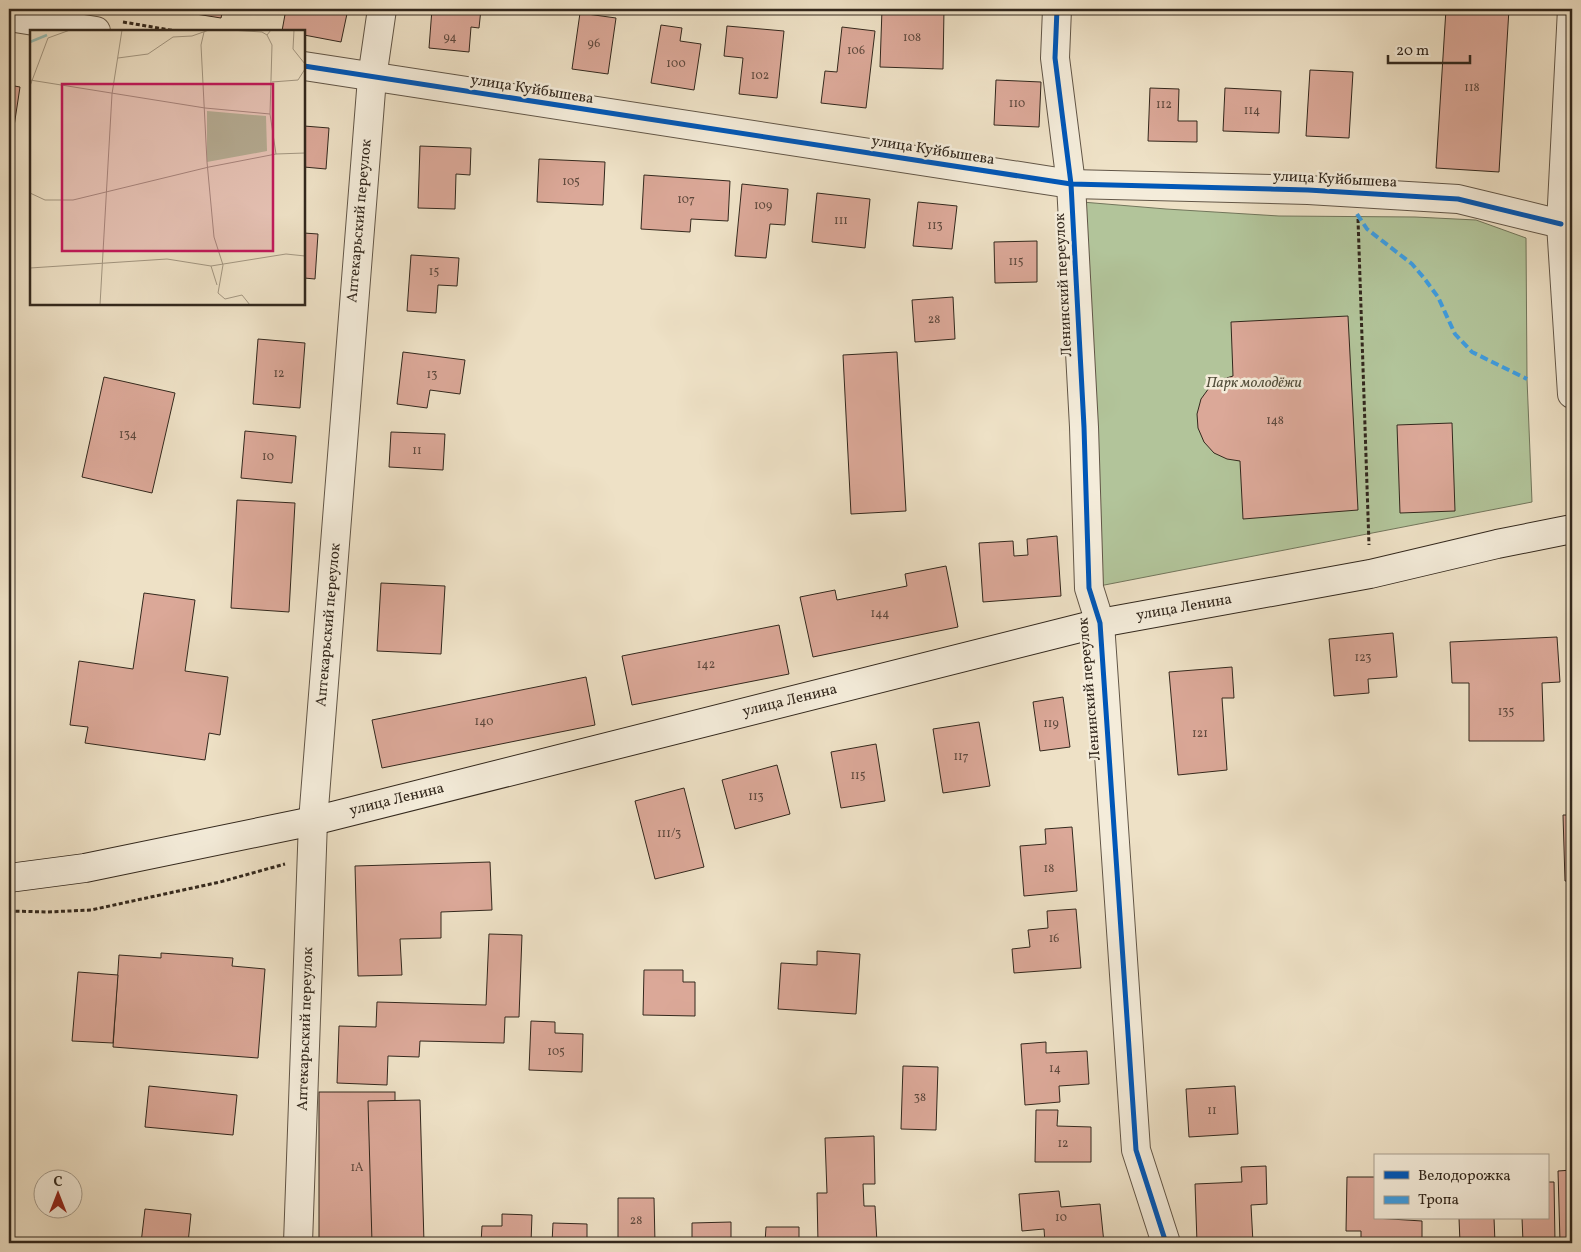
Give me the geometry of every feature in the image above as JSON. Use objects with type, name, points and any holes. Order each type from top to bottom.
[{"type":"street","name":"Аптекарьский переулок","points":[[298,1243],[313,821],[372,78],[382,9]]},
{"type":"street","name":"Ленинский переулок","points":[[1057,9],[1055,58],[1071,184],[1084,427],[1089,588],[1100,623],[1136,1150],[1166,1243]]},
{"type":"street","points":[[1572,9],[1561,224],[1572,394]]},
{"type":"street","points":[[9,17],[90,30]]},
{"type":"street","name":"улица Куйбышева","points":[[305,66],[372,78],[1071,184],[1308,190],[1458,199],[1561,224]]},
{"type":"street","name":"улица Ленина","points":[[9,878],[85,868],[313,821],[1100,623],[1370,574],[1497,544],[1572,529]]},
{"type":"path","points":[[1357,194],[1370,574]]},
{"type":"path","points":[[9,910],[47,912],[91,910],[220,882],[312,857]]},
{"type":"green space","name":"Парк молодёжи","points":[[1082,202],[1279,216],[1415,217],[1476,220],[1526,238],[1527,379],[1532,502],[1089,588]]},
{"type":"building","points":[[177,9],[223,9],[221,18],[177,11]]},
{"type":"building","points":[[286,9],[348,9],[341,42],[305,35],[305,30],[282,30]]},
{"type":"building","points":[[432,9],[481,9],[479,28],[471,27],[469,52],[429,48]]},
{"type":"building","points":[[882,9],[944,9],[943,69],[880,67]]},
{"type":"building","points":[[1446,9],[1509,9],[1499,172],[1436,168]]},
{"type":"building","points":[[580,13],[616,18],[608,74],[572,69]]},
{"type":"building","points":[[661,25],[682,28],[680,41],[701,44],[694,90],[651,83]]},
{"type":"building","points":[[727,26],[784,31],[777,98],[739,94],[743,58],[724,56]]},
{"type":"building","points":[[842,27],[875,31],[866,108],[821,103],[825,71],[837,72]]},
{"type":"building","points":[[1310,70],[1353,72],[1349,138],[1306,136]]},
{"type":"building","points":[[996,80],[1041,82],[1039,127],[994,125]]},
{"type":"building","points":[[9,85],[20,87],[13,133],[9,132]]},
{"type":"building","points":[[1150,88],[1179,89],[1178,121],[1197,121],[1197,142],[1148,141]]},
{"type":"building","points":[[1225,88],[1281,91],[1279,133],[1223,131]]},
{"type":"building","points":[[305,126],[329,128],[326,169],[305,167]]},
{"type":"building","points":[[420,146],[471,148],[470,175],[456,174],[455,209],[418,208]]},
{"type":"building","points":[[539,159],[605,162],[603,205],[537,202]]},
{"type":"building","points":[[644,175],[730,181],[728,221],[691,219],[690,232],[641,229]]},
{"type":"building","points":[[742,184],[788,189],[785,225],[770,224],[766,258],[735,256]]},
{"type":"building","points":[[817,193],[870,199],[865,248],[812,242]]},
{"type":"building","points":[[918,202],[957,206],[952,249],[913,246]]},
{"type":"building","points":[[305,233],[318,234],[315,279],[305,278]]},
{"type":"building","points":[[1037,241],[1037,282],[995,283],[994,242]]},
{"type":"building","points":[[411,255],[459,258],[457,286],[438,285],[436,313],[407,311]]},
{"type":"building","points":[[953,297],[955,339],[915,342],[912,300]]},
{"type":"building","points":[[1348,316],[1358,510],[1243,519],[1240,461],[1227,459],[1214,453],[1204,442],[1198,428],[1197,414],[1201,399],[1209,388],[1220,380],[1233,376],[1231,322]]},
{"type":"building","points":[[258,339],[305,343],[300,408],[253,404]]},
{"type":"building","points":[[403,352],[465,360],[460,394],[430,390],[427,408],[397,404]]},
{"type":"building","points":[[897,352],[906,511],[851,514],[843,355]]},
{"type":"building","points":[[104,377],[175,393],[152,493],[82,477]]},
{"type":"building","points":[[1452,423],[1455,511],[1400,513],[1397,425]]},
{"type":"building","points":[[245,431],[296,436],[292,483],[241,478]]},
{"type":"building","points":[[391,432],[445,434],[443,470],[389,467]]},
{"type":"building","points":[[237,500],[295,503],[289,612],[231,608]]},
{"type":"building","points":[[1057,536],[1061,596],[983,602],[979,543],[1013,541],[1014,556],[1028,555],[1027,539]]},
{"type":"building","points":[[946,566],[958,627],[813,657],[800,597],[835,590],[837,600],[907,586],[905,574]]},
{"type":"building","points":[[381,583],[445,586],[441,654],[377,651]]},
{"type":"building","points":[[144,593],[195,600],[185,671],[228,677],[220,735],[209,733],[205,760],[85,743],[88,727],[70,725],[79,661],[133,669]]},
{"type":"building","points":[[779,625],[789,674],[632,705],[622,656]]},
{"type":"building","points":[[1393,633],[1397,677],[1368,679],[1369,693],[1334,696],[1329,639]]},
{"type":"building","points":[[1557,637],[1560,682],[1542,683],[1544,741],[1469,741],[1469,683],[1452,683],[1450,642]]},
{"type":"building","points":[[1232,667],[1234,698],[1222,698],[1227,770],[1178,775],[1169,672]]},
{"type":"building","points":[[586,677],[595,725],[382,768],[372,720]]},
{"type":"building","points":[[1063,697],[1070,747],[1040,751],[1033,702]]},
{"type":"building","points":[[979,722],[990,786],[943,793],[933,729]]},
{"type":"building","points":[[876,744],[885,801],[841,808],[831,752]]},
{"type":"building","points":[[777,765],[790,814],[735,829],[722,780]]},
{"type":"building","points":[[684,788],[704,867],[655,879],[635,801]]},
{"type":"building","points":[[1563,815],[1572,815],[1572,881],[1565,881]]},
{"type":"building","points":[[1072,827],[1077,891],[1024,896],[1020,846],[1046,844],[1045,829]]},
{"type":"building","points":[[490,862],[492,910],[441,912],[441,938],[400,939],[402,975],[358,976],[355,866]]},
{"type":"building","points":[[1076,909],[1081,968],[1014,973],[1012,949],[1030,947],[1028,930],[1048,928],[1047,911]]},
{"type":"building","points":[[489,934],[522,935],[519,1017],[505,1017],[504,1043],[420,1041],[419,1057],[388,1056],[387,1085],[337,1083],[339,1026],[376,1027],[377,1002],[486,1005]]},
{"type":"building","points":[[817,951],[860,954],[856,1014],[778,1009],[781,963],[817,965]]},
{"type":"building","points":[[161,953],[233,958],[232,966],[265,969],[258,1058],[113,1047],[119,955],[161,958]]},
{"type":"building","points":[[644,970],[683,970],[683,982],[695,982],[695,1016],[643,1015]]},
{"type":"building","points":[[78,972],[118,975],[113,1043],[72,1041]]},
{"type":"building","points":[[531,1021],[555,1022],[555,1033],[583,1034],[582,1072],[529,1070]]},
{"type":"building","points":[[1046,1042],[1046,1053],[1087,1051],[1089,1084],[1059,1086],[1060,1102],[1025,1105],[1021,1044]]},
{"type":"building","points":[[903,1066],[938,1067],[936,1130],[901,1129]]},
{"type":"building","points":[[149,1086],[237,1095],[233,1135],[145,1127]]},
{"type":"building","points":[[1235,1086],[1238,1134],[1189,1137],[1186,1089]]},
{"type":"building","points":[[319,1092],[395,1092],[395,1243],[319,1243]]},
{"type":"building","points":[[420,1100],[424,1243],[372,1243],[368,1101]]},
{"type":"building","points":[[1036,1110],[1058,1110],[1057,1126],[1091,1127],[1091,1162],[1035,1162]]},
{"type":"building","points":[[874,1136],[875,1184],[863,1184],[864,1206],[875,1206],[877,1243],[818,1243],[817,1193],[827,1193],[825,1138]]},
{"type":"building","points":[[1266,1166],[1267,1204],[1251,1205],[1253,1243],[1197,1243],[1195,1184],[1242,1182],[1241,1167]]},
{"type":"building","points":[[1572,1170],[1572,1241],[1560,1242],[1558,1171]]},
{"type":"building","points":[[1347,1177],[1374,1177],[1374,1220],[1422,1221],[1422,1243],[1361,1243],[1361,1231],[1346,1231]]},
{"type":"building","points":[[1548,1182],[1554,1182],[1555,1242],[1523,1242],[1522,1220],[1548,1220]]},
{"type":"building","points":[[1059,1191],[1061,1207],[1100,1204],[1104,1243],[1045,1243],[1044,1229],[1022,1231],[1019,1194]]},
{"type":"building","points":[[618,1198],[654,1198],[655,1243],[618,1243]]},
{"type":"building","points":[[145,1209],[191,1214],[188,1243],[141,1243]]},
{"type":"building","points":[[502,1214],[532,1215],[531,1243],[481,1243],[482,1226],[502,1226]]},
{"type":"building","points":[[1459,1220],[1494,1220],[1495,1243],[1460,1243]]},
{"type":"building","points":[[731,1222],[731,1243],[692,1243],[692,1223]]},
{"type":"building","points":[[553,1223],[587,1224],[587,1243],[552,1243]]},
{"type":"building","points":[[766,1227],[799,1227],[799,1243],[765,1243]]},
{"type":"marked path","points":[[1357,214],[1367,229],[1412,264],[1424,278],[1438,297],[1455,334],[1472,352],[1527,379]]},
{"type":"cycle path","points":[[1057,9],[1055,58],[1071,184],[1084,427],[1089,588],[1100,623],[1136,1150],[1166,1243]]},
{"type":"cycle path","points":[[305,66],[1071,184],[1308,190],[1458,199],[1561,224]]}]
